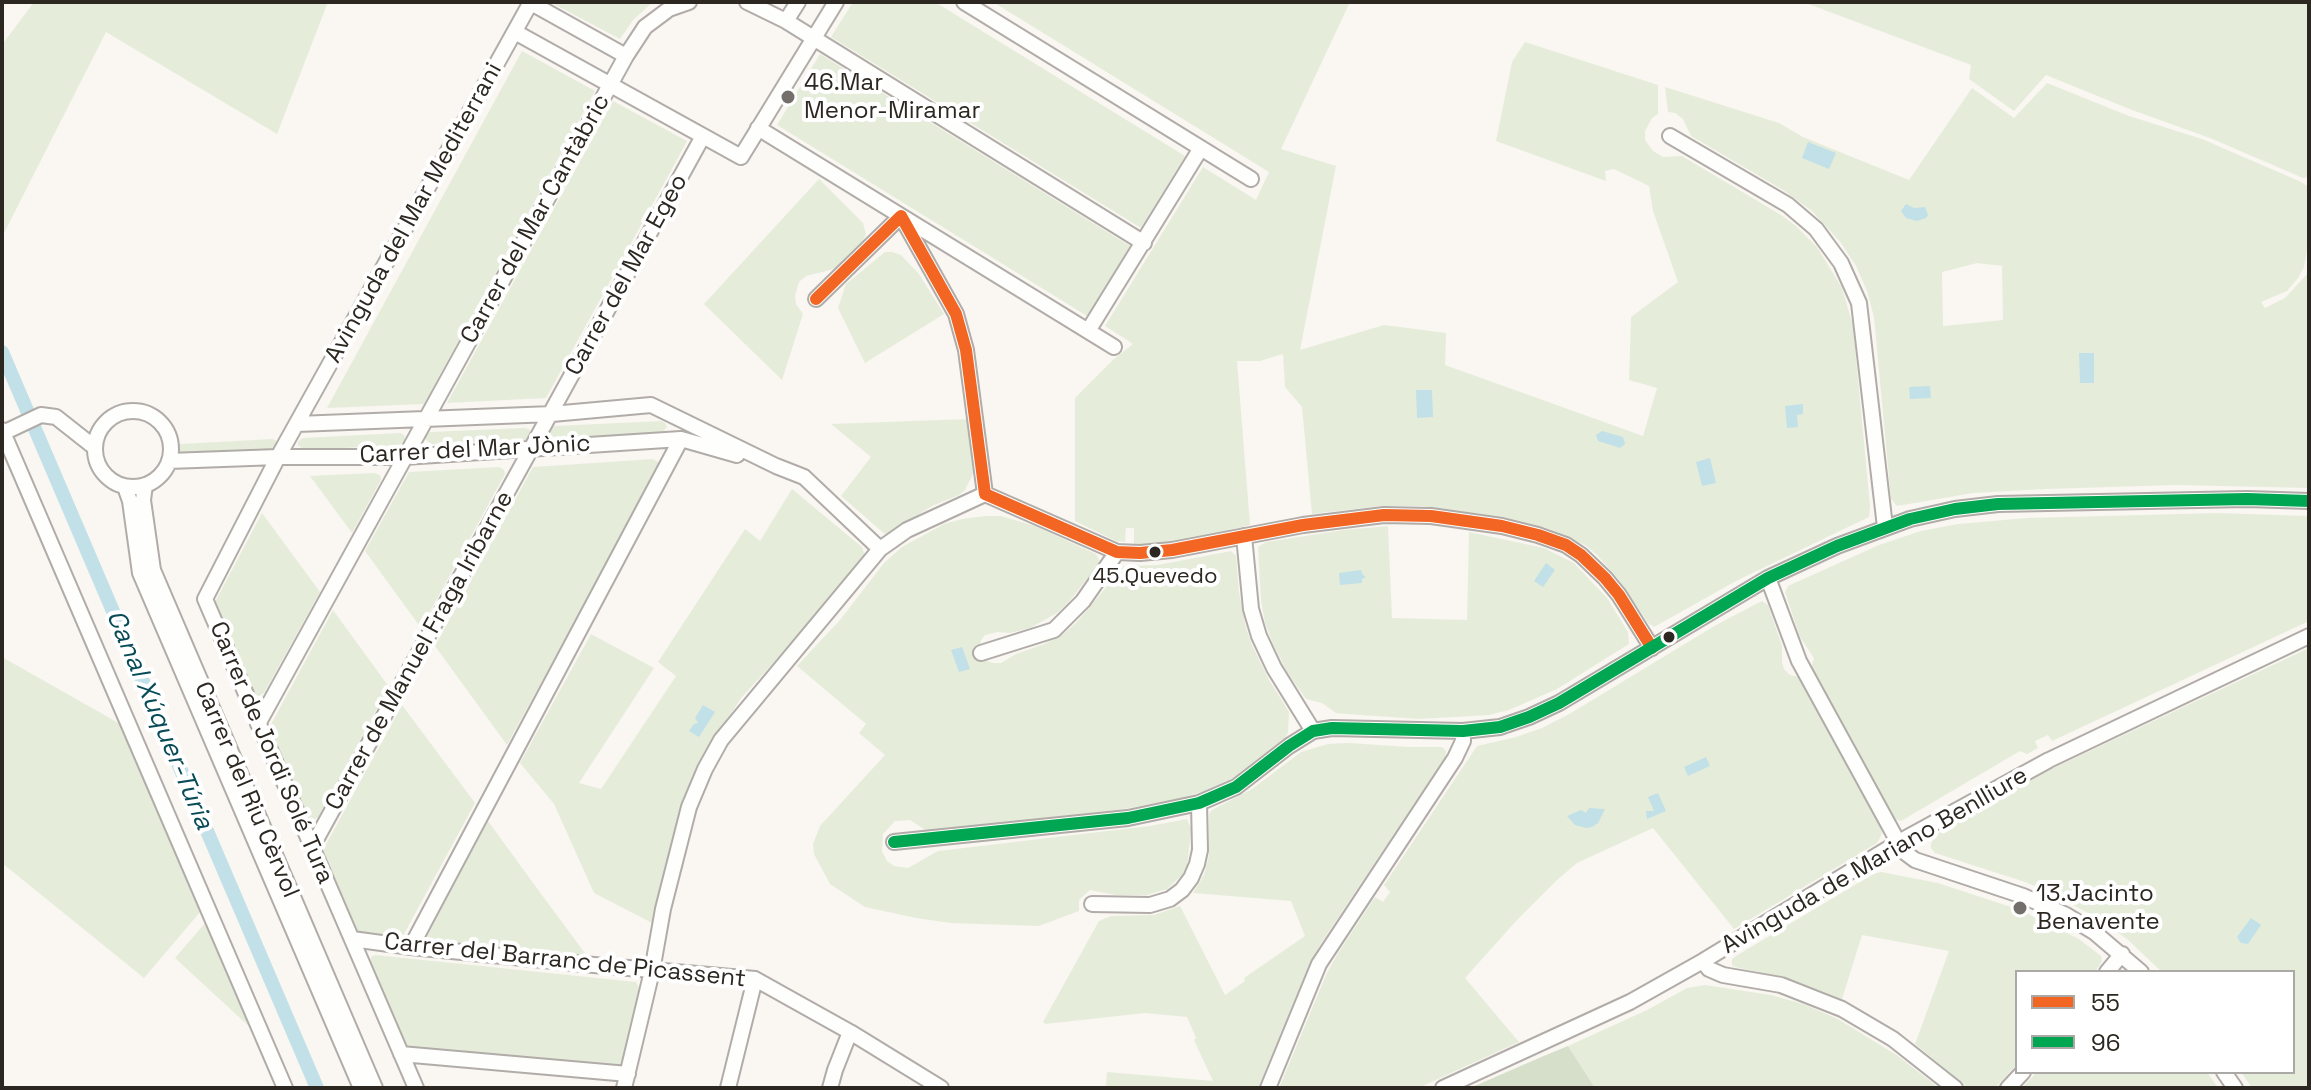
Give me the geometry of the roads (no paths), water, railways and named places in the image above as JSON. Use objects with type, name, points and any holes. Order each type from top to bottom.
[{"type":"street","name":"Carrer del Mar Cantàbric","points":[[258,724],[626,56],[645,27],[669,9],[689,2]]},
{"type":"street","points":[[747,2],[786,21],[1144,243]]},
{"type":"street","points":[[786,21],[798,2]]},
{"type":"street","points":[[515,32],[741,157],[836,2]]},
{"type":"street","points":[[964,2],[1251,179]]},
{"type":"street","points":[[531,3],[626,56]]},
{"type":"street","name":"Avinguda del Mar Mediterrani","points":[[297,424],[531,3]]},
{"type":"street","points":[[758,128],[1114,347]]},
{"type":"street","name":"Carrer del Mar Egeo","points":[[552,414],[703,136]]},
{"type":"street","points":[[1670,136],[1788,205],[1816,229],[1841,263],[1859,303],[1885,527]]},
{"type":"street","points":[[1088,331],[1201,148]]},
{"type":"street","points":[[816,299],[901,216]]},
{"type":"street","points":[[901,216],[956,314],[966,350],[985,494]]},
{"type":"street","name":"Carrer del Mar Jònic","points":[[297,424],[552,414],[651,405],[804,477],[880,549]]},
{"type":"street","points":[[140,411],[162,424],[169,435],[169,461],[156,480],[145,485],[125,487],[99,468],[94,447],[97,434],[114,415],[140,411]]},
{"type":"street","name":"Carrer de Manuel Fraga Iribarne","points":[[312,847],[552,414]]},
{"type":"street","points":[[94,447],[56,417],[41,415],[6,430],[285,1088]]},
{"type":"street","name":"Carrer de Jordi Solé Tura","points":[[297,424],[205,599],[416,1088]]},
{"type":"street","points":[[411,947],[681,439]]},
{"type":"street","name":"Carrer del Mar Jònic","points":[[169,461],[404,457],[681,439],[776,466]]},
{"type":"street","name":"Carrer del Riu Cèrvol","points":[[145,485],[143,500],[153,570],[375,1088]]},
{"type":"street","name":"Carrer del Riu Cèrvol","points":[[125,487],[130,501],[140,573],[361,1088]]},
{"type":"street","points":[[401,1054],[626,1081],[663,909],[689,807],[721,740],[880,549],[907,530],[985,494],[1117,552],[1172,550],[1303,525],[1384,515],[1462,520],[1538,535],[1566,545],[1605,578],[1652,648]]},
{"type":"street","points":[[894,842],[1128,818],[1199,803],[1236,787],[1313,731],[1332,728],[1463,731],[1500,727],[1559,703],[1768,578],[1837,546],[1910,519],[1998,504],[2247,499],[2309,501]]},
{"type":"street","points":[[1244,536],[1251,609],[1259,636],[1274,668],[1313,731]]},
{"type":"street","points":[[981,653],[1054,630],[1083,601],[1117,552]]},
{"type":"street","points":[[1768,578],[1799,661],[1903,851],[1915,860],[2023,896],[2066,915],[2094,932],[2139,970]]},
{"type":"street","name":"Avinguda de Mariano Benlliure","points":[[1443,1088],[1630,1002],[1899,842],[2049,760],[2309,636]]},
{"type":"street","points":[[1268,1088],[1319,964],[1455,758],[1463,741],[1463,731]]},
{"type":"street","points":[[1092,904],[1150,905],[1170,899],[1182,890],[1191,878],[1200,850],[1199,803]]},
{"type":"street","name":"Carrer del Barranc de Picassent","points":[[352,939],[755,979],[941,1088]]},
{"type":"street","points":[[2109,970],[2122,954]]},
{"type":"street","points":[[1703,961],[1709,969],[1723,975],[1781,985],[1842,1009],[1893,1039],[1955,1088]]},
{"type":"street","points":[[728,1088],[755,979]]},
{"type":"street","points":[[830,1088],[850,1032]]},
{"type":"water","points":[[1808,142],[1836,153],[1829,169],[1802,158]]},
{"type":"water","points":[[1906,204],[1914,208],[1925,207],[1928,215],[1917,221],[1906,218],[1901,211]]},
{"type":"water","points":[[2079,353],[2094,353],[2094,383],[2080,383]]},
{"type":"water","points":[[1930,386],[1931,398],[1910,399],[1909,387]]},
{"type":"water","points":[[1416,390],[1432,390],[1433,417],[1417,418]]},
{"type":"water","points":[[1803,404],[1803,414],[1797,415],[1798,427],[1787,428],[1785,406]]},
{"type":"water","points":[[1602,431],[1623,437],[1625,444],[1620,448],[1598,441],[1596,435]]},
{"type":"water","points":[[1710,458],[1716,483],[1702,486],[1696,462]]},
{"type":"water","points":[[1546,563],[1555,570],[1543,587],[1534,581]]},
{"type":"water","points":[[1361,570],[1366,577],[1362,583],[1340,585],[1339,573]]},
{"type":"water","points":[[962,647],[970,669],[959,672],[951,650]]},
{"type":"water","points":[[703,705],[715,712],[699,737],[689,731],[698,723],[695,718]]},
{"type":"water","points":[[1706,757],[1710,766],[1688,776],[1684,767]]},
{"type":"water","points":[[1658,793],[1666,811],[1647,819],[1646,811],[1654,811],[1648,797]]},
{"type":"water","points":[[1589,808],[1605,809],[1598,823],[1592,827],[1575,825],[1567,816],[1581,810],[1586,813]]},
{"type":"water","points":[[2251,918],[2261,925],[2248,944],[2241,943],[2237,937]]},
{"type":"waterway","name":"Canal Xúquer-Túria","points":[[2,352],[317,1088]]},
{"type":"place","name":"46.Mar Menor-Miramar","points":[[788,97]]},
{"type":"place","name":"45.Quevedo","points":[[1155,552]]},
{"type":"place","name":"13.Jacinto Benavente","points":[[2020,908]]}]
